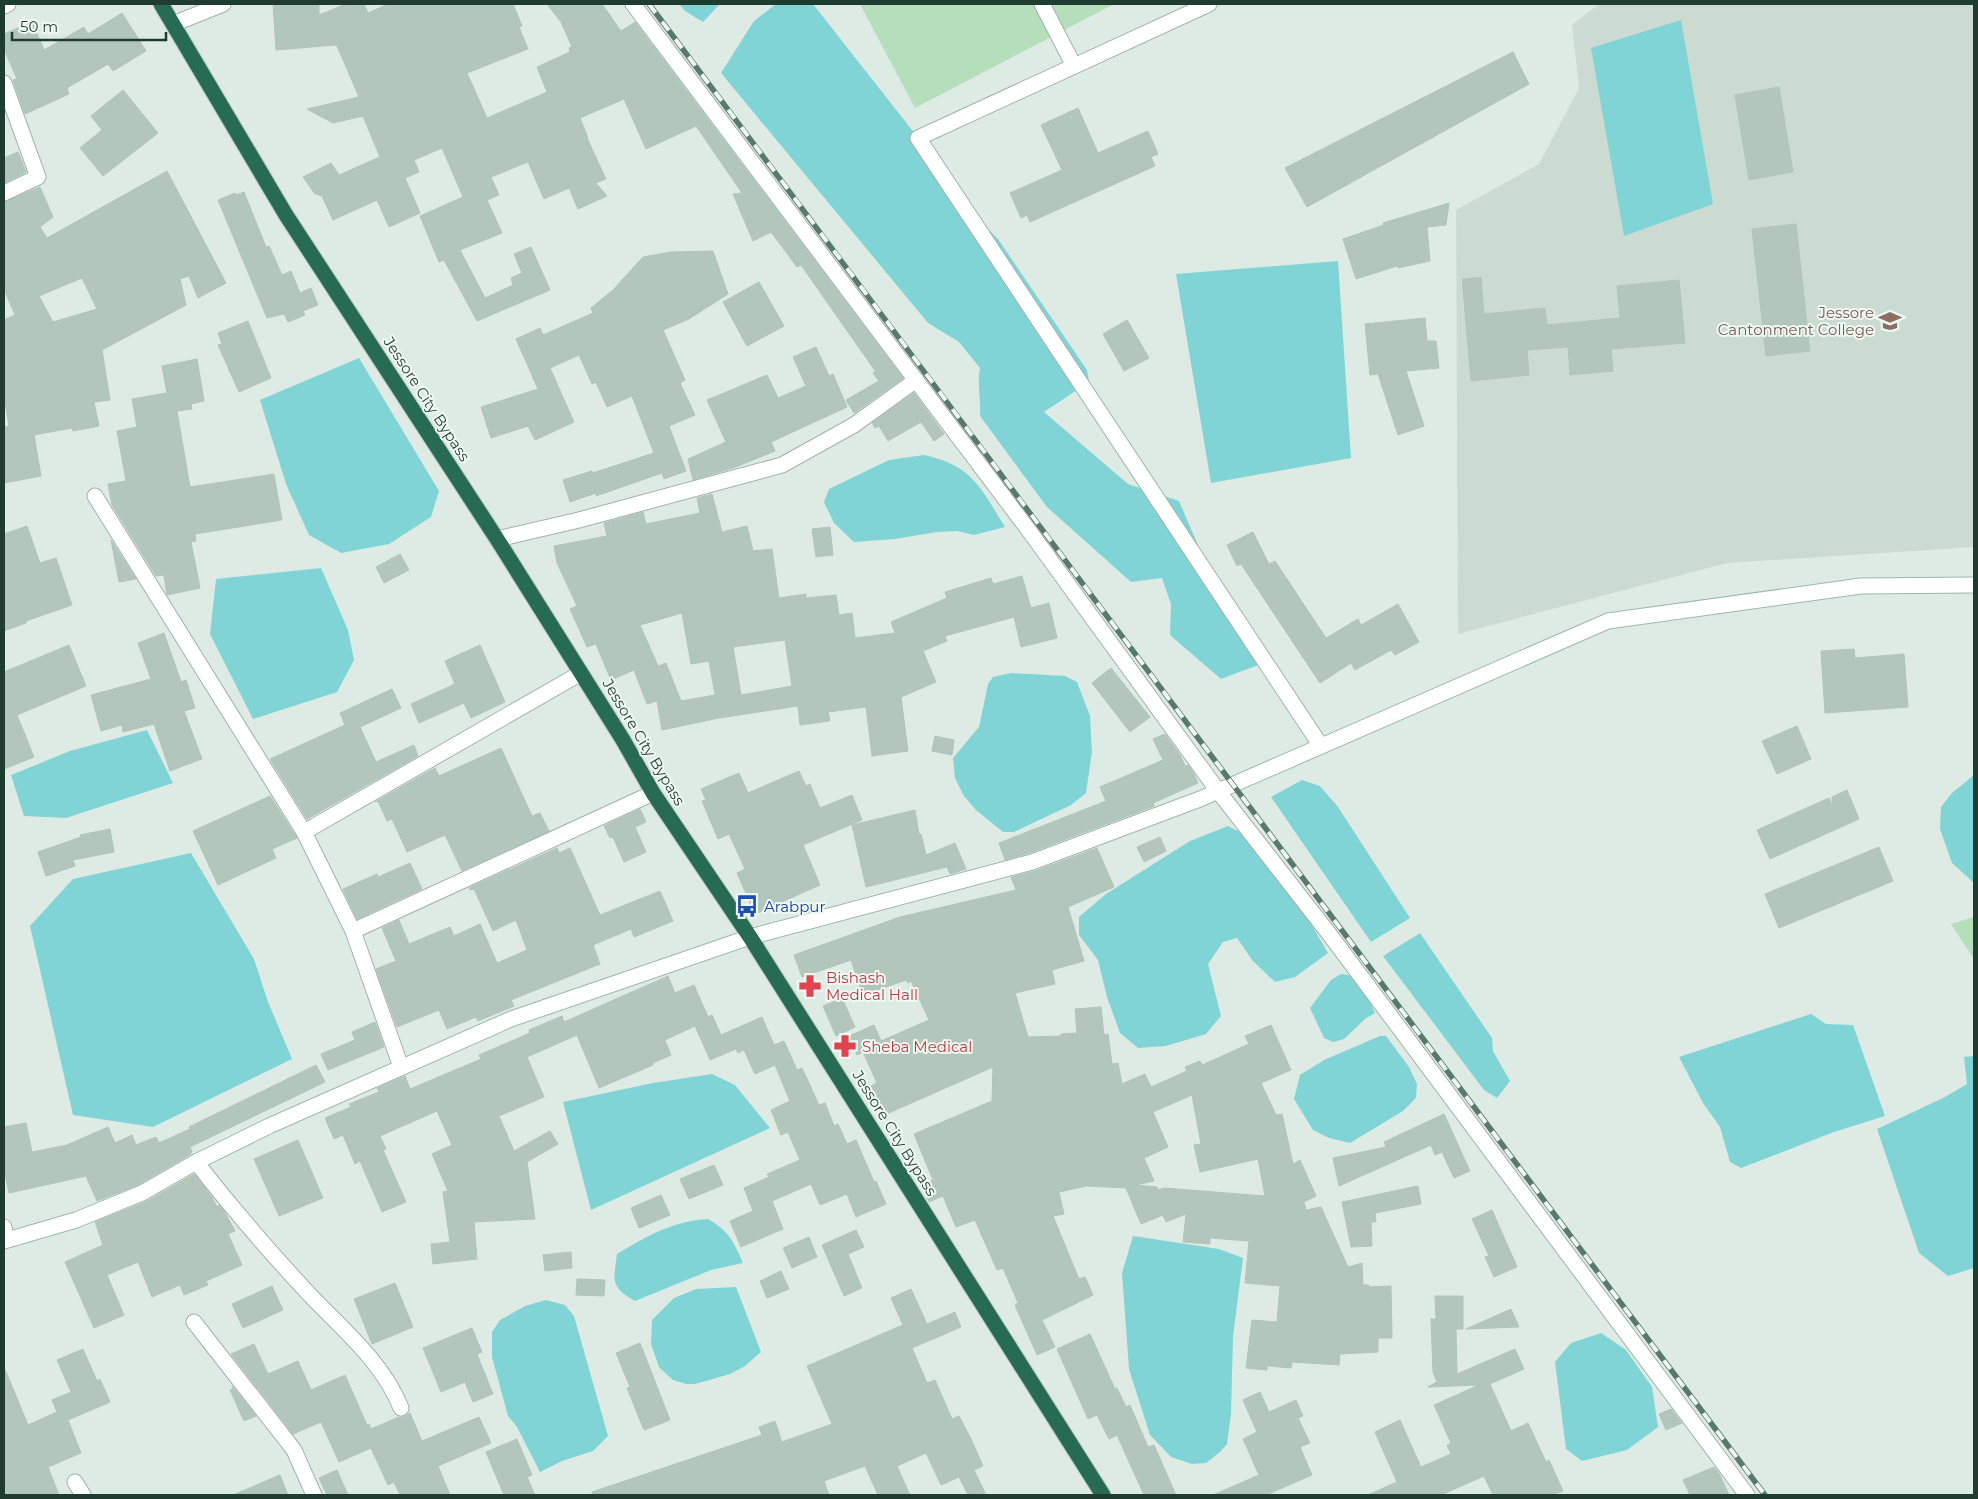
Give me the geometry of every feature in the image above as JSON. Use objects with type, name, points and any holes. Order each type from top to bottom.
[{"type":"highway","name":"Jessore City Bypass","points":[[161,4],[286,215],[497,538],[623,740],[653,793],[750,937],[1103,1495]]},
{"type":"street","points":[[4,6],[8,4]]},
{"type":"street","points":[[174,24],[223,4]]},
{"type":"street","points":[[633,4],[1030,532],[1218,791],[1330,935],[1747,1495]]},
{"type":"street","points":[[1042,4],[1074,66]]},
{"type":"street","points":[[1209,4],[918,138],[1321,746]]},
{"type":"street","points":[[4,83],[38,177],[4,193]]},
{"type":"street","points":[[497,538],[579,520],[782,465],[854,425],[916,380]]},
{"type":"street","points":[[95,496],[304,832],[353,931],[402,1067]]},
{"type":"street","points":[[5,1236],[76,1220],[134,1196],[196,1162],[269,1126],[512,1018],[750,937],[1032,862],[1218,791],[1608,621],[1861,586],[1974,585]]},
{"type":"street","points":[[304,832],[581,673]]},
{"type":"street","points":[[353,931],[653,793]]},
{"type":"street","points":[[196,1162],[233,1209],[308,1293],[358,1345],[394,1390],[401,1408]]},
{"type":"street","points":[[194,1322],[294,1450],[314,1495]]},
{"type":"street","points":[[75,1482],[83,1495]]},
{"type":"shaded area","name":"Jessore Cantonment College","points":[[1599,4],[1974,4],[1974,547],[1727,563],[1458,634],[1456,210],[1539,164],[1579,88],[1572,25]],"holes":[[[1779,87],[1793,172],[1749,180],[1735,95]],[[1796,224],[1810,351],[1766,356],[1752,229]],[[1481,277],[1484,308],[1464,310],[1461,279]],[[1679,280],[1685,342],[1623,348],[1617,286]],[[1545,308],[1549,348],[1527,350],[1529,375],[1471,380],[1465,315]],[[1608,319],[1613,371],[1570,375],[1566,323]]]},
{"type":"green space","points":[[860,4],[1114,4],[915,108]]},
{"type":"green space","points":[[1974,917],[1974,959],[1951,924]]},
{"type":"water","points":[[679,4],[720,4],[703,22],[685,11]]},
{"type":"water","points":[[776,4],[813,4],[952,181],[965,206],[998,239],[1087,370],[1089,382],[1044,412],[1128,484],[1179,501],[1201,552],[1261,664],[1221,679],[1170,635],[1171,604],[1162,578],[1131,582],[1047,507],[980,416],[980,368],[959,342],[928,323],[721,73],[754,21]]},
{"type":"water","points":[[1681,20],[1713,204],[1624,236],[1591,48]]},
{"type":"water","points":[[1338,261],[1351,458],[1211,483],[1176,274]]},
{"type":"water","points":[[359,358],[439,491],[431,517],[389,544],[341,553],[309,535],[286,484],[260,400]]},
{"type":"water","points":[[924,455],[954,465],[974,480],[1005,527],[974,535],[957,531],[937,532],[895,539],[854,542],[834,523],[824,502],[829,489],[889,460]]},
{"type":"water","points":[[321,568],[348,630],[354,660],[337,692],[253,719],[210,634],[216,579]]},
{"type":"water","points":[[1011,673],[1065,676],[1077,682],[1090,716],[1092,752],[1086,793],[1071,805],[1014,832],[1003,832],[976,810],[964,796],[955,778],[953,758],[979,727],[988,684],[993,677]]},
{"type":"water","points":[[147,730],[173,783],[66,818],[24,816],[11,775],[70,751]]},
{"type":"water","points":[[1974,775],[1974,883],[1952,863],[1940,829],[1941,807],[1952,793]]},
{"type":"water","points":[[1302,780],[1320,786],[1338,807],[1410,918],[1371,942],[1271,797]]},
{"type":"water","points":[[1228,826],[1242,833],[1310,922],[1328,953],[1295,977],[1275,982],[1252,960],[1237,938],[1223,942],[1208,964],[1221,1016],[1206,1034],[1166,1046],[1138,1048],[1120,1033],[1107,997],[1098,960],[1079,935],[1079,917],[1106,894],[1190,841]]},
{"type":"water","points":[[191,853],[254,959],[268,1002],[292,1059],[153,1127],[73,1115],[30,926],[73,879]]},
{"type":"water","points":[[1420,933],[1492,1038],[1493,1051],[1510,1081],[1497,1098],[1484,1090],[1383,956]]},
{"type":"water","points":[[1341,974],[1348,975],[1359,982],[1375,1013],[1365,1019],[1344,1039],[1333,1042],[1324,1038],[1310,1008],[1331,980]]},
{"type":"water","points":[[1811,1014],[1826,1024],[1853,1025],[1885,1116],[1834,1132],[1741,1168],[1730,1162],[1720,1127],[1703,1103],[1679,1057]]},
{"type":"water","points":[[1380,1036],[1386,1036],[1409,1067],[1417,1084],[1416,1098],[1403,1111],[1350,1143],[1329,1138],[1313,1130],[1294,1099],[1300,1075],[1324,1060]]},
{"type":"water","points":[[1974,1056],[1974,1268],[1948,1276],[1919,1253],[1877,1129],[1945,1097],[1967,1084],[1964,1057]]},
{"type":"water","points":[[712,1074],[735,1085],[770,1128],[591,1210],[563,1102],[653,1083]]},
{"type":"water","points":[[708,1219],[721,1228],[730,1238],[743,1263],[711,1270],[635,1301],[617,1286],[615,1276],[617,1254],[661,1230],[695,1220]]},
{"type":"water","points":[[1133,1236],[1219,1249],[1243,1258],[1233,1336],[1231,1414],[1227,1444],[1206,1463],[1192,1464],[1171,1457],[1150,1435],[1129,1369],[1122,1273]]},
{"type":"water","points":[[736,1287],[761,1352],[745,1366],[730,1374],[695,1384],[686,1384],[673,1380],[659,1367],[651,1344],[652,1320],[674,1298],[696,1289]]},
{"type":"water","points":[[546,1300],[565,1305],[574,1316],[608,1436],[593,1451],[562,1461],[540,1472],[517,1427],[508,1416],[492,1357],[492,1332],[500,1320],[525,1306]]},
{"type":"water","points":[[1601,1333],[1626,1350],[1652,1387],[1658,1427],[1627,1450],[1582,1461],[1566,1449],[1555,1362],[1571,1343]]},
{"type":"building","points":[[273,4],[319,4],[319,15],[346,4],[364,4],[368,13],[388,4],[513,4],[522,26],[519,27],[528,49],[467,73],[487,118],[547,92],[537,67],[570,52],[569,48],[572,47],[561,22],[547,4],[602,4],[621,31],[635,22],[903,378],[854,413],[846,400],[879,381],[873,373],[876,372],[801,265],[797,267],[771,232],[753,241],[733,194],[742,193],[696,126],[646,149],[624,99],[580,118],[606,179],[596,183],[607,196],[578,209],[569,188],[544,199],[528,162],[491,177],[499,195],[487,200],[502,233],[460,250],[485,298],[513,285],[511,278],[522,273],[514,254],[531,247],[550,290],[477,321],[444,260],[439,262],[420,216],[463,197],[442,148],[414,160],[419,172],[405,178],[420,213],[389,227],[377,200],[333,220],[322,196],[315,194],[303,177],[331,163],[339,175],[380,157],[363,116],[333,123],[307,109],[359,97],[337,46],[276,50]]},
{"type":"building","points":[[122,13],[146,51],[113,71],[108,64],[67,88],[69,94],[25,114],[13,80],[17,79],[4,49],[4,34],[32,22],[44,50],[84,27],[88,34]]},
{"type":"building","points":[[1513,52],[1529,84],[1307,207],[1285,168]]},
{"type":"building","points":[[1779,87],[1793,172],[1749,180],[1735,95]]},
{"type":"building","points":[[123,90],[158,133],[103,176],[80,148],[102,130],[91,116]]},
{"type":"building","points":[[1078,108],[1098,153],[1148,131],[1158,154],[1151,157],[1155,166],[1030,222],[1027,215],[1021,218],[1010,193],[1062,170],[1041,125]]},
{"type":"building","points":[[18,152],[26,172],[4,183],[4,158]]},
{"type":"building","points":[[167,171],[226,283],[198,298],[189,276],[180,279],[186,305],[102,350],[110,400],[94,402],[99,426],[73,431],[72,428],[34,435],[41,476],[4,483],[4,427],[9,426],[4,396],[4,320],[15,315],[4,289],[4,202],[40,187],[53,217],[40,227],[47,238]],"holes":[[[82,278],[97,309],[53,322],[39,296]]]},
{"type":"building","points":[[244,192],[266,247],[269,246],[282,275],[291,271],[300,293],[311,288],[318,305],[303,311],[305,315],[288,322],[284,314],[267,318],[218,200],[235,193],[236,195]]},
{"type":"building","points":[[1449,203],[1446,225],[1427,227],[1430,261],[1398,268],[1397,266],[1356,279],[1343,239],[1384,225],[1383,223]]},
{"type":"building","points":[[1796,224],[1810,351],[1766,356],[1752,229]]},
{"type":"building","points":[[713,251],[728,294],[689,319],[663,330],[685,380],[680,383],[695,415],[669,426],[686,471],[664,479],[662,473],[596,496],[596,493],[570,502],[563,480],[592,471],[593,473],[654,453],[632,396],[607,407],[596,382],[592,384],[579,355],[550,368],[574,422],[535,440],[528,426],[491,438],[481,407],[538,389],[516,339],[540,328],[543,335],[593,313],[591,308],[613,290],[643,257],[671,252]]},
{"type":"building","points":[[1481,277],[1484,314],[1545,308],[1547,325],[1620,318],[1617,286],[1679,280],[1685,343],[1611,349],[1613,371],[1570,375],[1568,347],[1527,350],[1529,375],[1471,381],[1462,279]]},
{"type":"building","points":[[759,282],[784,326],[747,346],[723,302]]},
{"type":"building","points":[[1425,318],[1427,341],[1436,341],[1439,368],[1406,371],[1424,426],[1398,435],[1378,374],[1370,375],[1365,324]]},
{"type":"building","points":[[1127,320],[1149,358],[1124,371],[1103,334]]},
{"type":"building","points":[[248,321],[271,378],[239,392],[218,345],[222,344],[218,333]]},
{"type":"building","points":[[816,347],[829,376],[833,374],[847,407],[771,442],[775,451],[733,468],[693,480],[688,459],[726,442],[707,400],[767,375],[778,398],[806,386],[793,357]]},
{"type":"building","points":[[197,359],[204,401],[191,404],[192,409],[177,411],[190,487],[274,474],[282,520],[195,534],[196,541],[191,542],[200,588],[167,595],[164,575],[156,576],[112,505],[108,484],[126,481],[117,431],[137,427],[132,399],[167,393],[162,366]]},
{"type":"building","points":[[914,393],[944,434],[934,441],[921,422],[888,441],[879,426],[875,428],[872,423]]},
{"type":"building","points":[[712,494],[722,532],[747,526],[753,551],[772,549],[779,598],[806,594],[806,598],[836,595],[839,615],[852,613],[855,638],[895,633],[891,622],[947,598],[945,592],[991,578],[993,584],[1022,576],[1031,608],[1049,603],[1057,638],[1021,647],[1014,617],[945,636],[947,641],[923,651],[936,682],[901,697],[908,751],[872,756],[866,707],[828,712],[830,721],[800,725],[798,706],[719,718],[662,730],[657,701],[647,704],[634,670],[611,680],[596,644],[587,647],[570,609],[577,606],[557,563],[554,546],[607,536],[604,523],[643,512],[646,524],[700,513],[697,498]],"holes":[[[682,613],[691,664],[709,661],[715,695],[681,701],[666,663],[658,666],[640,625]],[[785,640],[792,686],[741,695],[733,647]]]},
{"type":"building","points":[[27,526],[40,563],[56,558],[72,605],[4,631],[4,534]]},
{"type":"building","points":[[830,527],[833,555],[816,557],[812,529]]},
{"type":"building","points":[[1253,532],[1269,564],[1275,561],[1326,638],[1358,619],[1361,625],[1398,604],[1419,642],[1395,655],[1391,650],[1355,670],[1351,663],[1320,683],[1241,564],[1237,566],[1227,545]]},
{"type":"building","points":[[111,540],[136,579],[119,582]]},
{"type":"building","points":[[400,554],[409,570],[384,583],[376,567]]},
{"type":"building","points":[[164,633],[181,682],[186,680],[195,708],[184,711],[202,759],[170,771],[154,724],[123,732],[122,725],[101,731],[91,695],[151,679],[138,643]]},
{"type":"building","points":[[69,645],[86,686],[17,715],[34,757],[4,769],[4,672]]},
{"type":"building","points":[[480,645],[505,702],[471,718],[464,703],[419,723],[411,704],[455,684],[445,661]]},
{"type":"building","points":[[1854,649],[1855,658],[1904,654],[1908,707],[1825,713],[1821,651]]},
{"type":"building","points":[[1111,668],[1150,717],[1130,732],[1092,683]]},
{"type":"building","points":[[392,689],[401,708],[360,727],[376,762],[414,745],[418,756],[307,819],[270,759],[345,725],[340,713]]},
{"type":"building","points":[[1797,726],[1811,759],[1777,774],[1762,741]]},
{"type":"building","points":[[1165,734],[1180,755],[1185,766],[1188,765],[1198,783],[1153,803],[1154,806],[1029,853],[1005,860],[999,843],[1106,801],[1100,787],[1163,760],[1153,739]]},
{"type":"building","points":[[935,736],[954,740],[952,755],[932,751]]},
{"type":"building","points":[[501,748],[532,816],[540,813],[549,831],[462,871],[445,835],[407,852],[392,819],[387,821],[378,801],[375,802],[435,768],[439,776]]},
{"type":"building","points":[[799,771],[806,786],[810,784],[820,808],[852,795],[862,820],[803,845],[820,885],[755,914],[737,873],[745,869],[729,834],[718,839],[702,801],[706,800],[701,789],[739,773],[748,793]]},
{"type":"building","points":[[1847,790],[1859,819],[1770,859],[1757,830],[1829,798],[1832,806],[1832,797]]},
{"type":"building","points":[[270,796],[297,838],[272,849],[276,858],[218,885],[193,831]]},
{"type":"building","points":[[640,809],[646,822],[635,827],[646,852],[624,862],[613,837],[610,838],[604,826]]},
{"type":"building","points":[[915,810],[919,834],[921,834],[926,855],[955,843],[966,869],[950,874],[947,867],[866,887],[852,825]]},
{"type":"building","points":[[110,829],[114,852],[73,860],[75,866],[46,876],[38,852],[81,837],[80,835]]},
{"type":"building","points":[[1160,837],[1166,851],[1144,862],[1137,847]]},
{"type":"building","points":[[1879,847],[1893,881],[1779,928],[1765,894]]},
{"type":"building","points":[[557,848],[559,853],[570,848],[600,915],[660,891],[673,921],[634,937],[631,929],[593,945],[600,964],[511,1000],[514,1006],[478,1021],[476,1017],[447,1029],[439,1010],[397,1027],[376,969],[396,961],[382,928],[399,920],[409,944],[450,927],[454,936],[480,924],[497,963],[527,950],[516,920],[493,931],[474,889],[470,890],[469,888]]},
{"type":"building","points":[[1097,848],[1114,887],[1068,907],[1084,961],[1052,970],[1055,984],[1015,993],[1028,1037],[1061,1036],[1061,1034],[1077,1033],[1075,1009],[1101,1007],[1104,1035],[1108,1034],[1112,1064],[1118,1063],[1122,1084],[1145,1074],[1151,1087],[1187,1071],[1185,1067],[1200,1061],[1202,1065],[1249,1044],[1245,1036],[1271,1025],[1291,1070],[1261,1083],[1276,1115],[1282,1114],[1293,1164],[1300,1160],[1316,1196],[1304,1202],[1306,1210],[1321,1207],[1348,1267],[1362,1263],[1363,1285],[1369,1285],[1369,1287],[1391,1286],[1392,1338],[1378,1338],[1378,1352],[1340,1354],[1339,1365],[1292,1362],[1291,1368],[1267,1366],[1267,1370],[1246,1368],[1252,1320],[1277,1322],[1280,1286],[1245,1283],[1249,1241],[1210,1238],[1210,1244],[1183,1242],[1186,1214],[1166,1222],[1163,1215],[1141,1224],[1126,1188],[1087,1186],[1059,1192],[1064,1214],[1053,1216],[1079,1279],[1085,1277],[1093,1295],[1042,1320],[1055,1347],[1037,1355],[1015,1305],[1018,1303],[1003,1268],[997,1270],[975,1220],[956,1227],[943,1196],[929,1202],[921,1185],[933,1180],[914,1134],[992,1101],[993,1067],[882,1116],[869,1087],[877,1083],[863,1052],[857,1055],[849,1036],[874,1025],[881,1041],[929,1020],[911,981],[908,983],[906,980],[863,995],[851,960],[802,977],[794,955],[900,917],[1016,890],[1011,877],[1035,871]],"holes":[[[1192,1095],[1201,1144],[1194,1145],[1200,1172],[1258,1159],[1265,1196],[1164,1188],[1158,1190],[1157,1187],[1135,1185],[1154,1181],[1144,1158],[1168,1147],[1153,1112]]]},
{"type":"building","points":[[410,863],[422,889],[357,919],[343,889],[377,874],[378,877]]},
{"type":"building","points":[[668,976],[675,993],[694,985],[708,1017],[712,1015],[721,1035],[762,1017],[774,1045],[784,1041],[797,1070],[802,1068],[819,1105],[825,1103],[834,1126],[838,1124],[847,1144],[856,1140],[874,1182],[876,1181],[886,1204],[856,1217],[847,1194],[820,1205],[811,1184],[772,1201],[783,1229],[741,1247],[730,1221],[753,1211],[744,1188],[769,1177],[767,1174],[800,1160],[788,1132],[781,1135],[771,1110],[790,1101],[775,1065],[755,1074],[744,1050],[738,1053],[736,1049],[710,1060],[695,1026],[665,1040],[671,1055],[653,1063],[653,1065],[599,1088],[577,1035],[527,1057],[544,1097],[499,1116],[514,1151],[550,1131],[558,1144],[527,1162],[535,1219],[474,1222],[477,1259],[433,1264],[431,1244],[450,1242],[443,1192],[448,1191],[432,1154],[452,1145],[437,1111],[380,1136],[386,1149],[383,1150],[406,1202],[382,1212],[360,1161],[355,1164],[343,1135],[334,1139],[325,1118],[351,1107],[349,1104],[379,1092],[377,1088],[405,1076],[410,1089],[481,1059],[479,1055],[530,1033],[529,1030],[562,1016],[564,1022]]},
{"type":"building","points":[[842,998],[855,1027],[836,1036],[823,1006]]},
{"type":"building","points":[[375,1022],[384,1047],[328,1070],[321,1054],[355,1040],[352,1032]]},
{"type":"building","points":[[316,1065],[325,1082],[190,1147],[191,1154],[138,1185],[97,1201],[86,1176],[9,1193],[4,1169],[4,1127],[26,1123],[32,1152],[67,1145],[108,1127],[115,1143],[132,1135],[136,1145],[156,1137],[159,1143]]},
{"type":"building","points":[[1444,1114],[1470,1171],[1454,1178],[1442,1152],[1435,1155],[1431,1145],[1339,1186],[1333,1158],[1386,1147],[1384,1142]]},
{"type":"building","points":[[298,1140],[323,1198],[279,1216],[254,1159]]},
{"type":"building","points":[[714,1165],[723,1185],[689,1199],[680,1179]]},
{"type":"building","points":[[194,1174],[212,1197],[217,1207],[219,1205],[224,1211],[235,1231],[228,1234],[242,1265],[206,1281],[208,1285],[184,1295],[180,1285],[152,1297],[138,1262],[107,1275],[124,1315],[94,1328],[65,1262],[103,1245],[95,1222],[147,1201]]},
{"type":"building","points":[[1418,1186],[1421,1204],[1375,1213],[1376,1222],[1371,1222],[1372,1246],[1351,1247],[1342,1202]]},
{"type":"building","points":[[661,1195],[670,1215],[639,1228],[631,1208]]},
{"type":"building","points":[[1492,1210],[1517,1267],[1494,1277],[1485,1257],[1489,1256],[1472,1219]]},
{"type":"building","points":[[856,1230],[864,1247],[848,1254],[862,1288],[844,1296],[822,1245]]},
{"type":"building","points":[[809,1237],[817,1257],[792,1268],[783,1248]]},
{"type":"building","points":[[571,1252],[572,1268],[545,1271],[543,1255]]},
{"type":"building","points":[[781,1271],[789,1289],[767,1298],[760,1281]]},
{"type":"building","points":[[577,1279],[605,1280],[604,1296],[576,1295]]},
{"type":"building","points":[[395,1283],[413,1327],[372,1344],[354,1299]]},
{"type":"building","points":[[272,1286],[283,1310],[243,1328],[232,1304]]},
{"type":"building","points":[[911,1289],[927,1324],[955,1312],[961,1327],[912,1348],[927,1383],[935,1380],[952,1419],[959,1416],[971,1439],[983,1466],[974,1470],[986,1495],[968,1495],[959,1477],[941,1485],[926,1453],[897,1466],[910,1495],[878,1495],[865,1466],[824,1481],[829,1495],[593,1495],[592,1492],[762,1435],[759,1427],[775,1421],[782,1442],[832,1424],[807,1366],[903,1325],[891,1298]]},
{"type":"building","points":[[1435,1296],[1463,1296],[1463,1329],[1456,1329],[1457,1374],[1515,1349],[1524,1369],[1490,1384],[1511,1431],[1528,1423],[1546,1462],[1549,1460],[1563,1491],[1552,1495],[1493,1495],[1484,1476],[1441,1495],[1368,1495],[1397,1482],[1375,1432],[1400,1420],[1421,1467],[1451,1454],[1447,1445],[1451,1443],[1434,1405],[1479,1385],[1428,1387],[1437,1382],[1433,1372],[1431,1319],[1436,1319]]},
{"type":"building","points":[[1511,1309],[1519,1327],[1466,1329]]},
{"type":"building","points":[[472,1328],[482,1352],[477,1354],[493,1394],[473,1402],[465,1382],[441,1392],[423,1348]]},
{"type":"building","points":[[1090,1334],[1115,1389],[1117,1388],[1126,1407],[1130,1405],[1148,1447],[1154,1445],[1176,1495],[1144,1495],[1117,1435],[1109,1439],[1097,1415],[1088,1419],[1057,1349]]},
{"type":"building","points":[[640,1343],[670,1420],[644,1430],[627,1388],[630,1387],[616,1353]]},
{"type":"building","points":[[254,1344],[268,1374],[298,1361],[311,1390],[345,1375],[367,1425],[369,1424],[371,1429],[410,1413],[422,1441],[479,1417],[491,1443],[438,1466],[450,1495],[400,1495],[394,1482],[388,1485],[371,1448],[339,1462],[321,1422],[293,1434],[231,1354]]},
{"type":"building","points":[[83,1349],[97,1381],[100,1379],[110,1402],[68,1420],[81,1453],[48,1467],[59,1495],[4,1495],[4,1367],[28,1425],[57,1412],[52,1400],[71,1392],[57,1360]]},
{"type":"building","points":[[232,1386],[256,1416],[244,1421],[230,1390],[233,1389]]},
{"type":"building","points":[[1260,1392],[1269,1412],[1296,1400],[1303,1416],[1298,1418],[1310,1443],[1300,1447],[1312,1475],[1266,1495],[1213,1495],[1259,1475],[1243,1439],[1257,1432],[1243,1400]]},
{"type":"building","points":[[1671,1409],[1682,1423],[1666,1430],[1659,1414]]},
{"type":"building","points":[[517,1439],[532,1475],[527,1477],[535,1495],[504,1495],[486,1452]]},
{"type":"building","points":[[1714,1467],[1720,1475],[1729,1495],[1690,1495],[1683,1480]]},
{"type":"building","points":[[337,1470],[348,1495],[327,1495],[319,1478]]},
{"type":"building","points":[[280,1475],[288,1495],[233,1495]]},
{"type":"railway","points":[[649,4],[1765,1495]]},
{"type":"place","name":"Jessore Cantonment College","points":[[1890,321]]},
{"type":"place","name":"Arabpur","points":[[747,906]]},
{"type":"place","name":"Bishash Medical Hall","points":[[810,986]]},
{"type":"place","name":"Sheba Medical","points":[[845,1046]]}]
